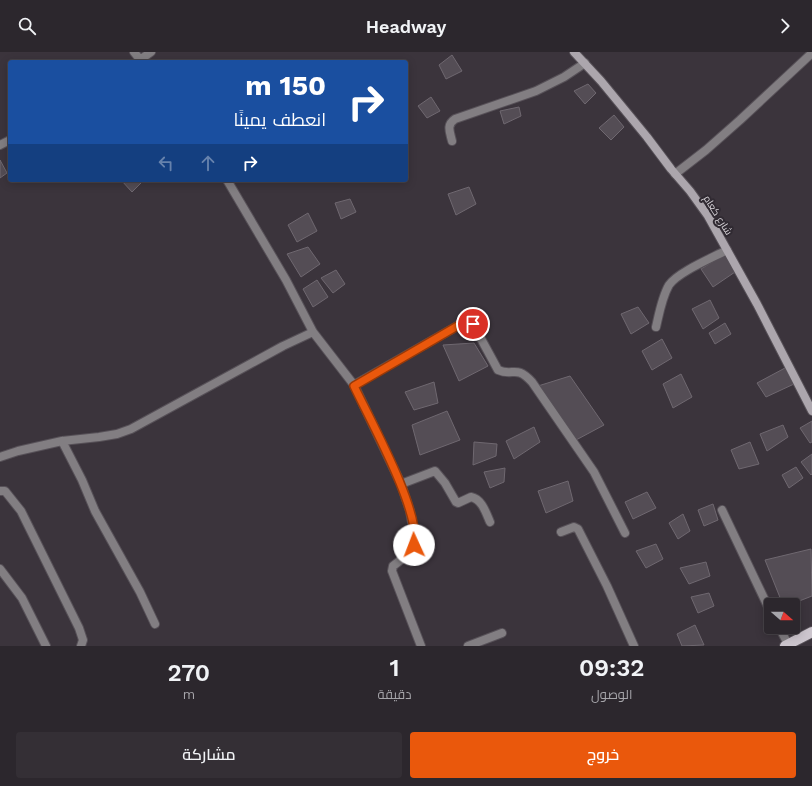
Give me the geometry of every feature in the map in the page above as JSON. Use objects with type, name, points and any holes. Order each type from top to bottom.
[{"type":"main road","points":[[786,645],[812,632]]},
{"type":"street","points":[[141,60],[151,52]]},
{"type":"street","name":"شارع كعام","points":[[574,52],[643,132],[708,216],[812,411]]},
{"type":"street","points":[[675,174],[706,150],[740,120],[812,53]]},
{"type":"street","points":[[452,141],[449,129],[451,121],[536,91],[564,77],[585,64]]},
{"type":"street","points":[[228,182],[286,280],[313,332],[354,386],[401,484],[410,511],[416,540],[411,552],[393,566],[392,571],[420,646]]},
{"type":"street","points":[[656,327],[663,300],[669,286],[678,276],[727,250]]},
{"type":"street","points":[[354,386],[466,321],[473,324],[498,370],[504,373],[515,371],[524,373],[532,382],[594,472],[625,533]]},
{"type":"street","points":[[0,457],[18,451],[62,441],[100,437],[117,434],[131,429],[283,346],[313,332]]},
{"type":"street","points":[[62,441],[82,480],[95,511],[156,624]]},
{"type":"street","points":[[401,484],[435,471],[445,483],[456,502],[458,503],[471,496],[475,498],[482,505],[490,522]]},
{"type":"street","points":[[0,491],[5,492],[21,511],[80,628],[82,635],[81,646]]},
{"type":"street","points":[[722,510],[764,598]]},
{"type":"street","points":[[560,532],[574,527],[578,529],[607,586],[634,646]]},
{"type":"street","points":[[0,569],[22,598],[46,646]]},
{"type":"street","points":[[468,646],[502,633]]},
{"type":"street","points":[[782,634],[786,645]]},
{"type":"building","points":[[452,55],[462,71],[446,79],[439,65]]},
{"type":"building","points":[[588,84],[596,93],[585,104],[574,91]]},
{"type":"building","points":[[431,97],[440,111],[427,118],[418,106]]},
{"type":"building","points":[[519,107],[521,116],[504,124],[500,111]]},
{"type":"building","points":[[614,115],[624,127],[611,140],[599,128]]},
{"type":"building","points":[[0,160],[7,173],[0,178]]},
{"type":"building","points":[[123,182],[142,182],[132,192]]},
{"type":"building","points":[[469,187],[476,204],[456,215],[448,194]]},
{"type":"building","points":[[350,199],[356,212],[341,219],[335,203]]},
{"type":"building","points":[[308,213],[317,231],[297,242],[288,225]]},
{"type":"building","points":[[308,247],[320,264],[301,277],[287,254]]},
{"type":"building","points":[[725,254],[735,272],[713,287],[701,269]]},
{"type":"building","points":[[336,270],[345,284],[333,293],[321,278]]},
{"type":"building","points":[[317,280],[328,297],[313,307],[303,289]]},
{"type":"building","points":[[710,300],[719,318],[703,329],[692,309]]},
{"type":"building","points":[[638,307],[649,323],[631,334],[621,314]]},
{"type":"building","points":[[725,323],[731,334],[715,344],[709,333]]},
{"type":"building","points":[[662,339],[672,358],[652,370],[642,351]]},
{"type":"building","points":[[474,343],[488,366],[459,381],[443,345]]},
{"type":"building","points":[[785,368],[794,384],[766,397],[757,383]]},
{"type":"building","points":[[681,374],[692,397],[673,408],[663,384]]},
{"type":"building","points":[[570,376],[604,425],[576,440],[538,386]]},
{"type":"building","points":[[434,382],[438,403],[414,410],[405,392]]},
{"type":"building","points":[[447,411],[460,440],[420,455],[412,425]]},
{"type":"building","points":[[812,421],[812,442],[810,443],[800,428]]},
{"type":"building","points":[[783,425],[788,437],[767,451],[760,434]]},
{"type":"building","points":[[534,427],[540,442],[514,459],[506,441]]},
{"type":"building","points":[[474,442],[497,444],[496,456],[473,465]]},
{"type":"building","points":[[750,442],[759,464],[739,469],[731,450]]},
{"type":"building","points":[[812,454],[812,474],[811,475],[801,462]]},
{"type":"building","points":[[796,467],[803,478],[789,488],[782,475]]},
{"type":"building","points":[[505,468],[504,482],[490,488],[484,472]]},
{"type":"building","points":[[568,481],[573,501],[546,513],[538,491]]},
{"type":"building","points":[[647,492],[656,508],[633,519],[625,502]]},
{"type":"building","points":[[713,504],[718,520],[704,526],[698,510]]},
{"type":"building","points":[[683,514],[690,531],[678,539],[669,523]]},
{"type":"building","points":[[656,544],[663,559],[646,568],[636,551]]},
{"type":"building","points":[[811,549],[812,596],[800,601],[800,598],[780,598],[765,560]]},
{"type":"building","points":[[706,562],[710,576],[689,584],[680,568]]},
{"type":"building","points":[[709,593],[714,606],[698,613],[691,597]]},
{"type":"building","points":[[695,625],[704,645],[682,646],[677,634]]},
{"type":"route","points":[[414,545],[416,540],[414,528],[401,484],[354,386],[466,321],[473,324]]}]
